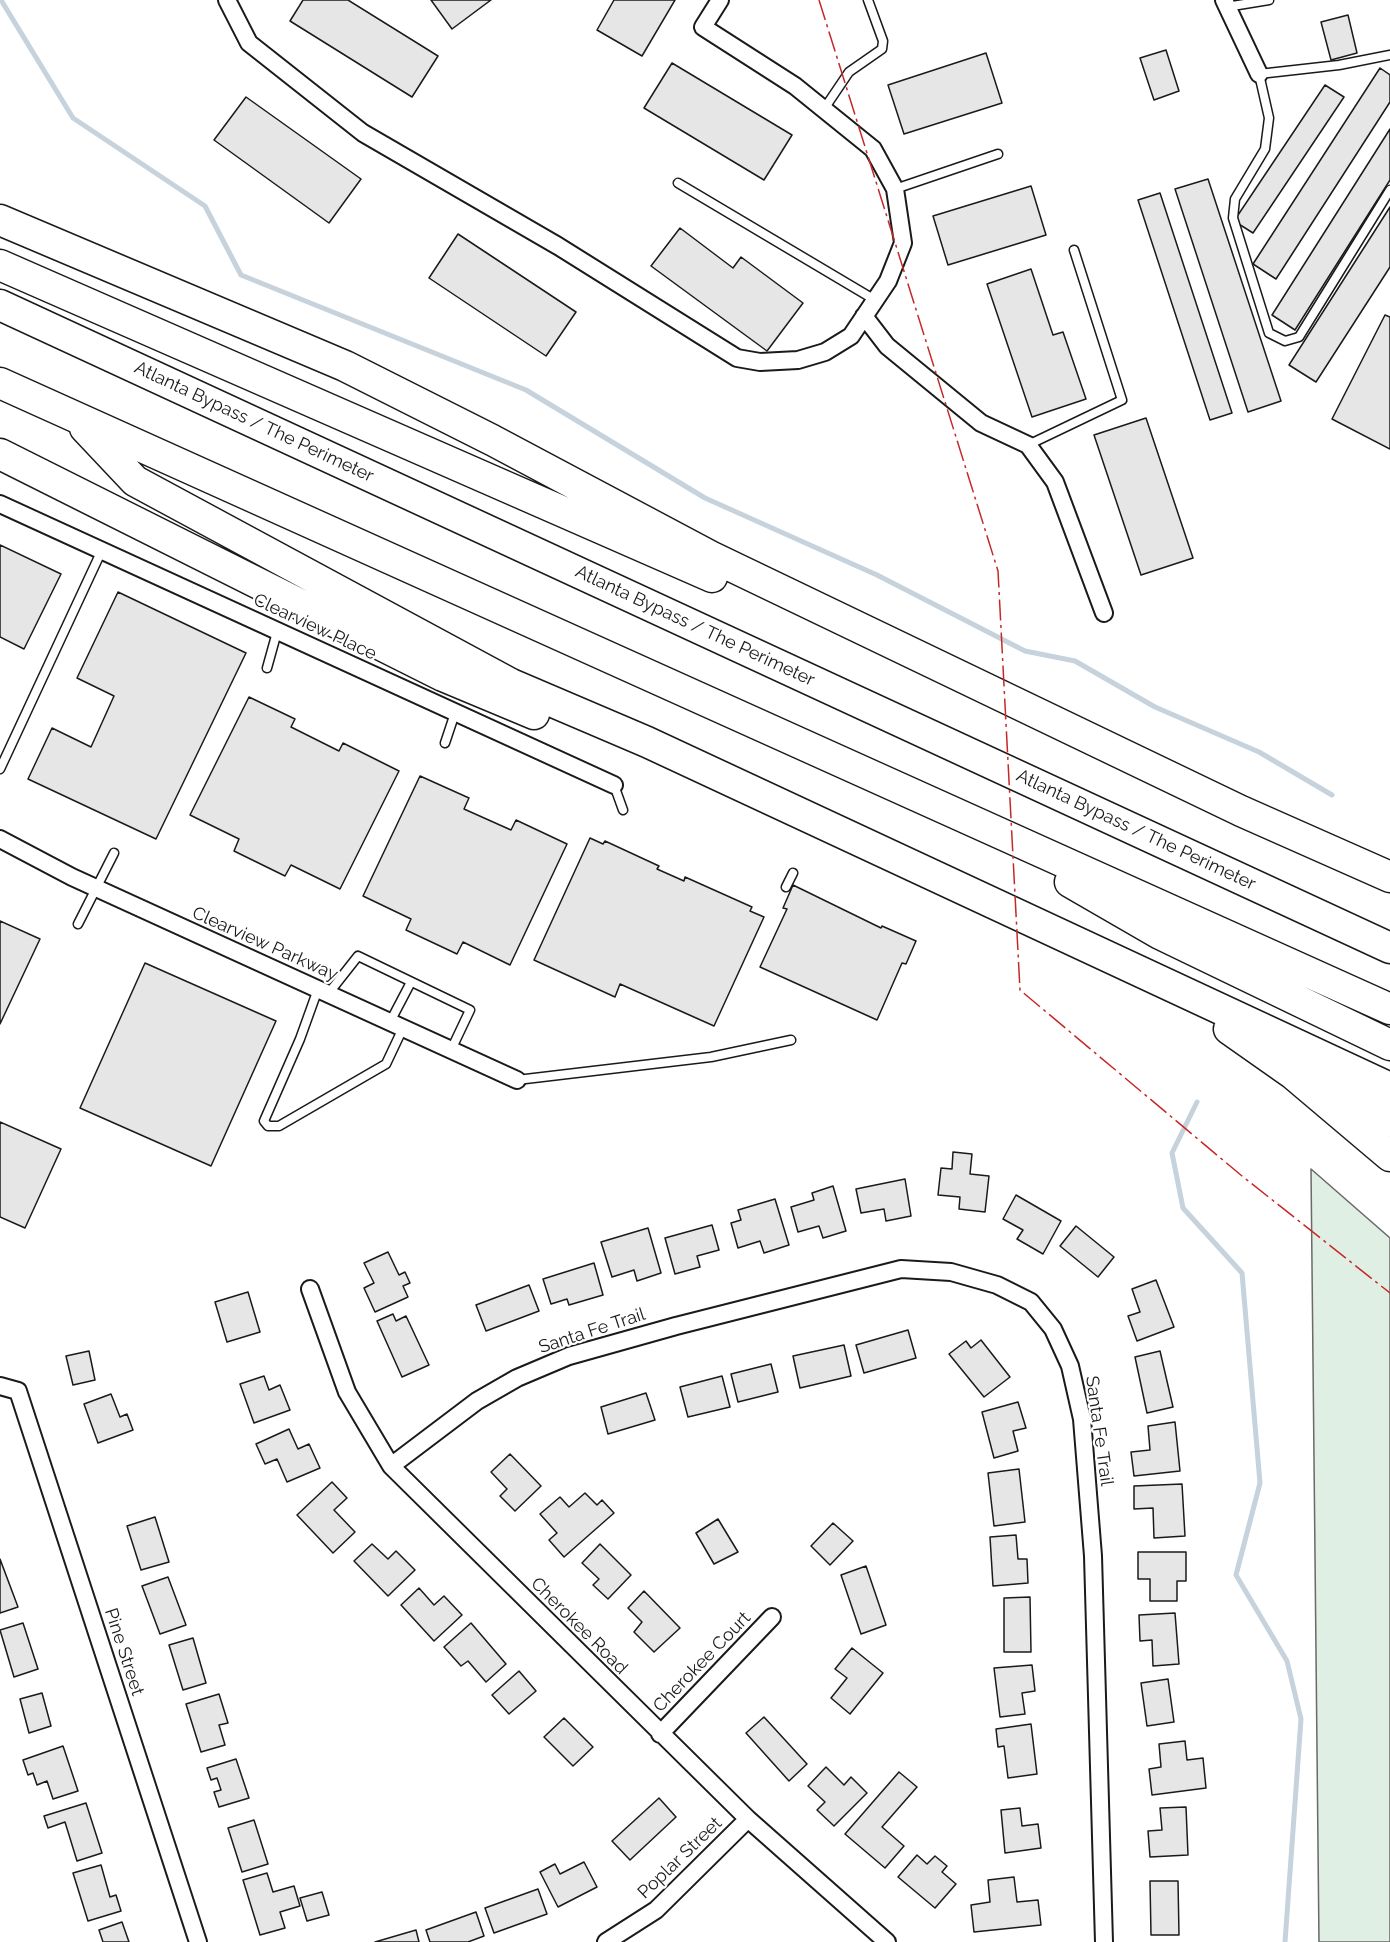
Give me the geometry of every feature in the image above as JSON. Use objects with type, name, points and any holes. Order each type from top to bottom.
[{"type":"highway","points":[[0,220],[345,366],[710,556],[1241,812],[1390,877]]},
{"type":"highway","points":[[0,265],[837,632],[1028,708]]},
{"type":"highway","name":"Atlanta Bypass / The Perimeter","points":[[0,305],[1390,948]]},
{"type":"highway","points":[[0,383],[77,420],[911,791],[1390,1009]]},
{"type":"highway","points":[[77,420],[135,481],[511,684],[647,742],[1390,1088]]},
{"type":"highway","points":[[0,454],[443,676],[524,712],[605,735],[647,742]]},
{"type":"highway","points":[[911,791],[1160,934],[1390,1045]]},
{"type":"highway","points":[[1130,968],[1189,1003],[1283,1067],[1342,1113],[1390,1156]]},
{"type":"highway","points":[[1224,1011],[1335,1082],[1390,1121]]},
{"type":"street","points":[[227,0],[249,43],[363,134],[558,246],[737,358],[760,362],[798,360],[825,352],[851,336],[888,281],[903,243],[895,189],[873,149],[795,86],[703,27],[720,0]]},
{"type":"street","points":[[1225,4],[1259,74]]},
{"type":"street","points":[[864,316],[887,346],[981,423],[1028,445],[1055,482],[1104,613]]},
{"type":"street","name":"Clearview Place","points":[[0,504],[614,786]]},
{"type":"street","name":"Clearview Parkway","points":[[0,839],[96,888],[517,1080]]},
{"type":"street","name":"Santa Fe Trail","points":[[391,1466],[477,1401],[517,1378],[569,1356],[676,1326],[901,1269],[951,1272],[997,1285],[1031,1302],[1053,1329],[1070,1366],[1082,1419],[1093,1556],[1104,1942]]},
{"type":"street","name":"Cherokee Road","points":[[310,1289],[347,1392],[391,1466],[748,1819],[887,1942]]},
{"type":"street","name":"Pine Street","points":[[0,1386],[18,1391],[198,1942]]},
{"type":"street","name":"Cherokee Court","points":[[660,1734],[772,1617]]},
{"type":"street","name":"Poplar Street","points":[[606,1942],[656,1910],[748,1819]]},
{"type":"lane","points":[[824,109],[849,72],[882,49],[884,41],[868,0]]},
{"type":"lane","points":[[1225,4],[1269,0]]},
{"type":"lane","points":[[1390,55],[1339,65],[1259,74],[1269,118],[1265,149],[1234,198],[1233,218],[1269,333],[1285,341],[1299,337],[1390,190]]},
{"type":"lane","points":[[895,189],[998,154]]},
{"type":"lane","points":[[678,183],[875,300]]},
{"type":"lane","points":[[1028,445],[1122,400],[1074,250]]},
{"type":"lane","points":[[0,769],[102,550]]},
{"type":"lane","points":[[267,668],[277,632]]},
{"type":"lane","points":[[445,743],[455,713]]},
{"type":"lane","points":[[614,786],[623,810]]},
{"type":"lane","points":[[78,924],[114,853]]},
{"type":"lane","points":[[786,887],[793,873]]},
{"type":"lane","points":[[411,982],[396,1025],[386,1064],[279,1126],[268,1126],[264,1120],[323,991],[358,956],[471,1010],[451,1050]]},
{"type":"lane","points":[[517,1080],[711,1057],[791,1040]]},
{"type":"green space","points":[[1311,1169],[1390,1238],[1390,1942],[1319,1942]]},
{"type":"building","points":[[303,0],[348,0],[438,56],[412,97],[290,21]]},
{"type":"building","points":[[431,0],[491,0],[452,29]]},
{"type":"building","points":[[614,0],[675,0],[642,56],[597,30]]},
{"type":"building","points":[[1348,15],[1357,53],[1331,60],[1321,22]]},
{"type":"building","points":[[1166,50],[1179,91],[1154,100],[1140,58]]},
{"type":"building","points":[[986,53],[1002,103],[904,134],[888,85]]},
{"type":"building","points":[[672,63],[792,135],[764,180],[644,108]]},
{"type":"building","points":[[1380,68],[1390,75],[1390,102],[1276,279],[1253,264]]},
{"type":"building","points":[[1325,85],[1344,97],[1253,233],[1234,221]]},
{"type":"building","points":[[246,97],[361,179],[329,223],[214,140]]},
{"type":"building","points":[[1390,129],[1390,180],[1295,330],[1272,315]]},
{"type":"building","points":[[1208,179],[1281,401],[1248,412],[1175,189]]},
{"type":"building","points":[[1031,186],[1046,235],[948,265],[933,216]]},
{"type":"building","points":[[1160,193],[1232,413],[1210,420],[1138,200]]},
{"type":"building","points":[[1390,207],[1390,267],[1316,382],[1289,365]]},
{"type":"building","points":[[680,228],[733,268],[741,257],[803,303],[767,351],[651,266]]},
{"type":"building","points":[[458,234],[576,312],[546,356],[429,278]]},
{"type":"building","points":[[1031,269],[1053,335],[1063,332],[1086,399],[1032,417],[987,284]]},
{"type":"building","points":[[1385,315],[1390,317],[1390,449],[1332,419]]},
{"type":"building","points":[[1146,418],[1193,558],[1141,575],[1094,435]]},
{"type":"building","points":[[0,545],[61,574],[24,649],[0,637]]},
{"type":"building","points":[[118,592],[246,653],[156,839],[28,779],[52,728],[91,747],[114,696],[77,678]]},
{"type":"building","points":[[249,697],[295,719],[291,727],[339,751],[343,743],[399,771],[340,889],[291,865],[285,876],[234,851],[239,839],[190,815]]},
{"type":"building","points":[[420,776],[469,798],[464,809],[511,830],[516,820],[567,844],[510,965],[463,942],[457,954],[406,930],[411,919],[363,896]]},
{"type":"building","points":[[590,838],[603,844],[605,841],[659,866],[657,869],[684,881],[685,877],[752,907],[750,911],[764,917],[714,1026],[620,984],[615,997],[534,960]]},
{"type":"building","points":[[793,885],[881,928],[882,926],[916,941],[906,964],[902,963],[877,1020],[760,967],[787,909],[783,908]]},
{"type":"building","points":[[0,921],[40,939],[0,1024]]},
{"type":"building","points":[[145,963],[276,1021],[211,1166],[80,1108]]},
{"type":"building","points":[[0,1122],[61,1149],[25,1228],[0,1217]]},
{"type":"building","points":[[953,1152],[972,1154],[970,1174],[989,1176],[985,1212],[959,1209],[960,1197],[938,1195],[941,1168],[952,1169]]},
{"type":"building","points":[[905,1179],[911,1216],[886,1221],[884,1209],[861,1213],[856,1189]]},
{"type":"building","points":[[833,1186],[846,1231],[823,1238],[819,1226],[798,1232],[791,1207],[814,1200],[812,1193]]},
{"type":"building","points":[[1016,1195],[1061,1221],[1043,1254],[1017,1239],[1023,1230],[1003,1219]]},
{"type":"building","points":[[775,1199],[789,1245],[764,1253],[760,1241],[738,1248],[731,1223],[741,1220],[738,1210]]},
{"type":"building","points":[[712,1225],[719,1250],[697,1256],[700,1267],[675,1274],[665,1238]]},
{"type":"building","points":[[1076,1226],[1114,1257],[1098,1277],[1060,1246]]},
{"type":"building","points":[[648,1228],[661,1273],[637,1281],[634,1270],[612,1277],[601,1242]]},
{"type":"building","points":[[388,1252],[399,1275],[405,1272],[410,1283],[403,1286],[408,1297],[375,1312],[364,1288],[374,1283],[364,1263]]},
{"type":"building","points":[[594,1263],[603,1295],[569,1305],[567,1299],[551,1304],[543,1279]]},
{"type":"building","points":[[1156,1280],[1174,1327],[1137,1341],[1128,1316],[1140,1312],[1132,1289]]},
{"type":"building","points":[[529,1285],[539,1311],[486,1331],[476,1305]]},
{"type":"building","points":[[248,1292],[260,1332],[227,1342],[215,1302]]},
{"type":"building","points":[[393,1314],[396,1321],[406,1316],[429,1365],[402,1377],[377,1321]]},
{"type":"building","points":[[908,1330],[916,1358],[864,1373],[856,1345]]},
{"type":"building","points":[[981,1340],[1010,1377],[984,1397],[949,1354],[966,1341],[971,1348]]},
{"type":"building","points":[[844,1345],[851,1376],[800,1388],[793,1356]]},
{"type":"building","points":[[89,1351],[95,1380],[73,1385],[66,1356]]},
{"type":"building","points":[[1160,1351],[1173,1407],[1147,1413],[1135,1357]]},
{"type":"building","points":[[771,1364],[778,1392],[738,1402],[731,1374]]},
{"type":"building","points":[[264,1376],[269,1390],[280,1385],[290,1410],[254,1423],[240,1384]]},
{"type":"building","points":[[722,1376],[730,1407],[688,1417],[680,1387]]},
{"type":"building","points":[[646,1393],[655,1420],[608,1434],[601,1407]]},
{"type":"building","points":[[111,1394],[120,1417],[127,1414],[133,1430],[98,1443],[84,1404]]},
{"type":"building","points":[[1018,1402],[1026,1428],[1013,1431],[1018,1451],[994,1458],[982,1412]]},
{"type":"building","points":[[1175,1422],[1180,1471],[1134,1476],[1131,1452],[1150,1450],[1148,1426]]},
{"type":"building","points":[[289,1429],[298,1449],[309,1444],[320,1468],[287,1482],[277,1459],[265,1464],[256,1444]]},
{"type":"building","points":[[510,1454],[541,1486],[515,1511],[500,1496],[507,1489],[491,1472]]},
{"type":"building","points":[[1019,1469],[1025,1522],[994,1526],[988,1473]]},
{"type":"building","points":[[332,1482],[347,1498],[334,1510],[355,1532],[333,1553],[297,1515]]},
{"type":"building","points":[[1182,1484],[1185,1536],[1154,1538],[1153,1508],[1134,1509],[1134,1486]]},
{"type":"building","points":[[585,1493],[597,1505],[602,1500],[614,1513],[564,1557],[549,1540],[557,1533],[540,1514],[560,1497],[569,1507]]},
{"type":"building","points":[[155,1517],[169,1562],[141,1570],[127,1526]]},
{"type":"building","points":[[718,1519],[738,1552],[714,1564],[696,1533]]},
{"type":"building","points":[[833,1523],[853,1541],[830,1565],[811,1546]]},
{"type":"building","points":[[1016,1535],[1018,1559],[1027,1559],[1028,1583],[993,1586],[990,1537]]},
{"type":"building","points":[[372,1544],[388,1559],[396,1551],[415,1570],[388,1596],[354,1561]]},
{"type":"building","points":[[600,1544],[631,1575],[608,1599],[593,1585],[599,1579],[582,1563]]},
{"type":"building","points":[[1138,1552],[1186,1552],[1186,1581],[1177,1581],[1177,1601],[1150,1601],[1150,1579],[1138,1579]]},
{"type":"building","points":[[0,1559],[18,1607],[0,1613]]},
{"type":"building","points":[[866,1566],[886,1625],[861,1634],[841,1575]]},
{"type":"building","points":[[168,1577],[186,1625],[160,1634],[142,1586]]},
{"type":"building","points":[[419,1588],[434,1605],[444,1596],[462,1615],[434,1641],[401,1605]]},
{"type":"building","points":[[644,1591],[680,1628],[654,1652],[634,1632],[642,1622],[628,1608]]},
{"type":"building","points":[[1030,1597],[1031,1652],[1004,1652],[1004,1598]]},
{"type":"building","points":[[1175,1613],[1179,1664],[1153,1666],[1152,1640],[1140,1641],[1139,1615]]},
{"type":"building","points":[[23,1623],[38,1669],[14,1677],[0,1630]]},
{"type":"building","points":[[471,1623],[506,1664],[486,1682],[468,1661],[461,1666],[444,1647]]},
{"type":"building","points":[[193,1638],[206,1683],[183,1690],[169,1645]]},
{"type":"building","points":[[852,1648],[883,1673],[850,1714],[831,1698],[847,1678],[835,1669]]},
{"type":"building","points":[[1032,1665],[1035,1691],[1022,1693],[1025,1714],[1000,1717],[994,1668]]},
{"type":"building","points":[[519,1671],[536,1691],[509,1714],[492,1695]]},
{"type":"building","points":[[1168,1679],[1174,1722],[1147,1726],[1141,1683]]},
{"type":"building","points":[[42,1693],[51,1726],[29,1733],[20,1699]]},
{"type":"building","points":[[219,1694],[228,1723],[219,1725],[225,1745],[201,1752],[186,1704]]},
{"type":"building","points":[[764,1717],[807,1764],[789,1781],[746,1733]]},
{"type":"building","points":[[564,1718],[593,1747],[573,1766],[544,1737]]},
{"type":"building","points":[[1031,1724],[1037,1774],[1008,1778],[1004,1746],[998,1747],[996,1729]]},
{"type":"building","points":[[1185,1741],[1187,1760],[1203,1758],[1206,1788],[1152,1795],[1149,1769],[1161,1767],[1159,1744]]},
{"type":"building","points":[[63,1746],[78,1791],[53,1799],[47,1781],[37,1785],[33,1773],[28,1775],[23,1760]]},
{"type":"building","points":[[236,1759],[249,1798],[219,1807],[214,1792],[221,1790],[217,1778],[211,1780],[207,1768]]},
{"type":"building","points":[[826,1767],[844,1785],[851,1777],[867,1793],[834,1826],[817,1810],[825,1802],[808,1786]]},
{"type":"building","points":[[899,1772],[917,1787],[882,1827],[904,1846],[885,1868],[845,1834]]},
{"type":"building","points":[[659,1798],[676,1817],[630,1860],[612,1841]]},
{"type":"building","points":[[86,1803],[102,1853],[77,1861],[65,1822],[48,1828],[44,1816]]},
{"type":"building","points":[[1186,1807],[1188,1855],[1150,1857],[1148,1831],[1162,1830],[1160,1808]]},
{"type":"building","points":[[1020,1808],[1022,1826],[1038,1824],[1041,1848],[1005,1853],[1001,1810]]},
{"type":"building","points":[[254,1820],[268,1864],[242,1872],[228,1828]]},
{"type":"building","points":[[917,1855],[927,1864],[935,1856],[947,1866],[942,1872],[956,1884],[935,1908],[898,1877]]},
{"type":"building","points":[[584,1862],[597,1887],[558,1907],[540,1872],[555,1864],[560,1874]]},
{"type":"building","points":[[101,1865],[110,1897],[116,1895],[121,1911],[88,1921],[73,1873]]},
{"type":"building","points":[[267,1873],[273,1892],[294,1886],[300,1906],[280,1912],[285,1928],[260,1935],[243,1880]]},
{"type":"building","points":[[1014,1877],[1017,1902],[1038,1900],[1041,1925],[974,1932],[971,1905],[990,1902],[988,1880]]},
{"type":"building","points":[[1150,1881],[1178,1881],[1179,1935],[1151,1935]]},
{"type":"building","points":[[538,1889],[547,1914],[494,1933],[485,1908]]},
{"type":"building","points":[[322,1892],[329,1915],[307,1921],[300,1898]]},
{"type":"building","points":[[476,1912],[484,1936],[468,1942],[430,1942],[426,1930]]},
{"type":"building","points":[[122,1922],[129,1942],[103,1942],[99,1930]]},
{"type":"building","points":[[416,1930],[419,1942],[375,1942]]},
{"type":"waterway","points":[[1,0],[73,118],[205,206],[241,275],[526,390],[705,498],[877,575],[1025,651],[1075,661],[1155,707],[1259,752],[1332,795]]},
{"type":"waterway","points":[[1197,1102],[1172,1153],[1183,1208],[1242,1273],[1260,1483],[1236,1575],[1287,1661],[1301,1719],[1285,1942]]},
{"type":"power","points":[[819,0],[998,571],[1020,990],[1242,1176],[1390,1293]]}]
